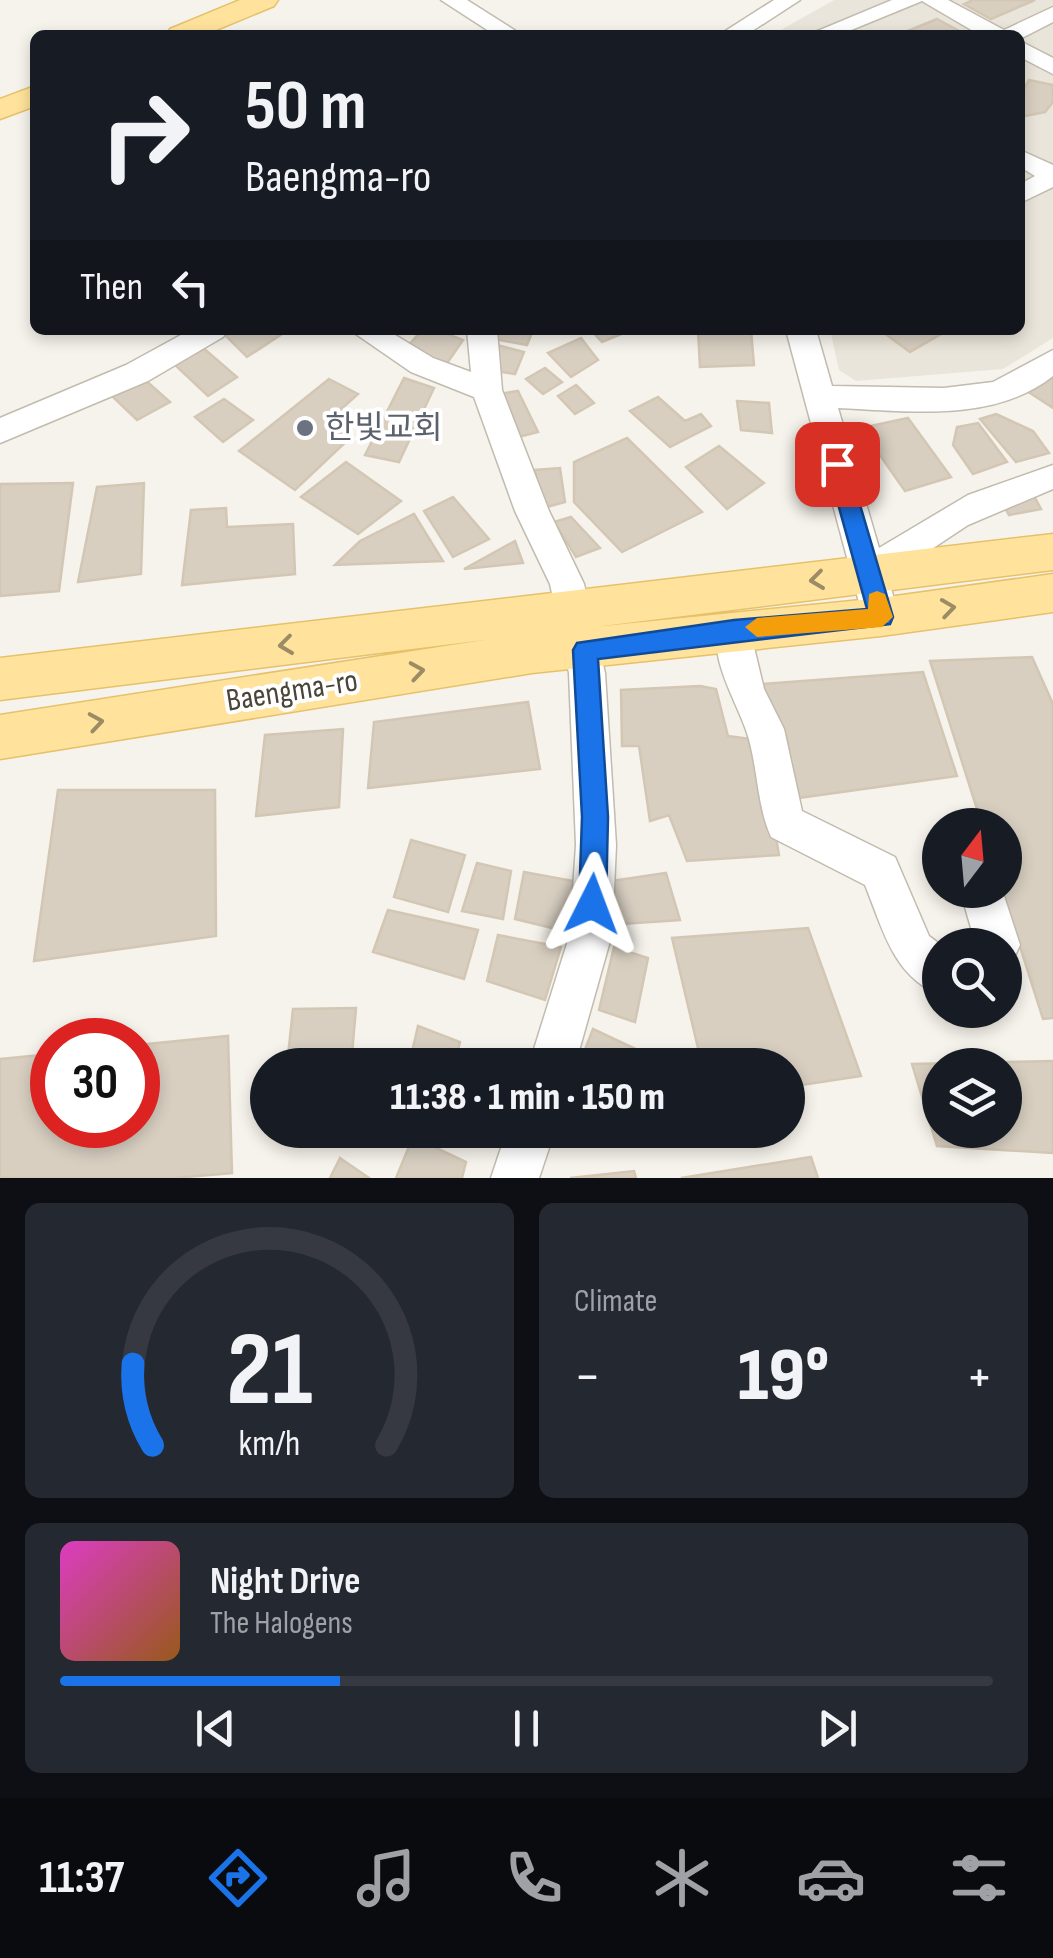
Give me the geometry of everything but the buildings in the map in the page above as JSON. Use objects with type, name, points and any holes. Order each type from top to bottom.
[{"type":"main road","points":[[192,30],[264,0]]},
{"type":"main road","points":[[0,110],[30,98]]},
{"type":"main road","name":"Baengma-ro","points":[[0,737],[532,653],[580,630],[734,630],[1053,552]]},
{"type":"main road","name":"Baengma-ro","points":[[0,679],[580,630],[876,595],[1053,593]]},
{"type":"street","points":[[452,0],[503,30]]},
{"type":"street","points":[[738,30],[789,0]]},
{"type":"street","points":[[832,30],[912,0]]},
{"type":"street","points":[[932,0],[987,30]]},
{"type":"street","points":[[1021,30],[1053,14]]},
{"type":"street","points":[[1025,51],[1053,67]]},
{"type":"street","points":[[1025,160],[1053,177]]},
{"type":"street","points":[[1025,192],[1053,177]]},
{"type":"street","points":[[0,431],[138,373],[203,335]]},
{"type":"street","points":[[373,335],[422,365],[486,390]]},
{"type":"street","points":[[482,335],[486,390],[580,630],[596,845],[590,934],[557,1048]]},
{"type":"street","points":[[802,335],[876,595]]},
{"type":"street","points":[[817,398],[951,397],[995,392],[1016,386],[1053,360]]},
{"type":"street","points":[[876,595],[936,524],[1018,486],[1053,477]]},
{"type":"street","points":[[734,630],[746,690],[765,729],[785,823],[880,871],[914,951],[922,957]]},
{"type":"street","points":[[516,1178],[525,1148]]},
{"type":"shaded area","points":[[834,0],[1053,0],[1053,338],[1003,369],[856,381],[839,370],[831,335],[1025,335],[1025,30],[781,30]]},
{"type":"slow traffic","points":[[757,627],[882,617],[877,601]]},
{"type":"place","name":"한빛교회","points":[[305,428]]},
{"type":"route","points":[[592,904],[596,845],[585,650],[734,630],[882,617],[837,464]]}]
